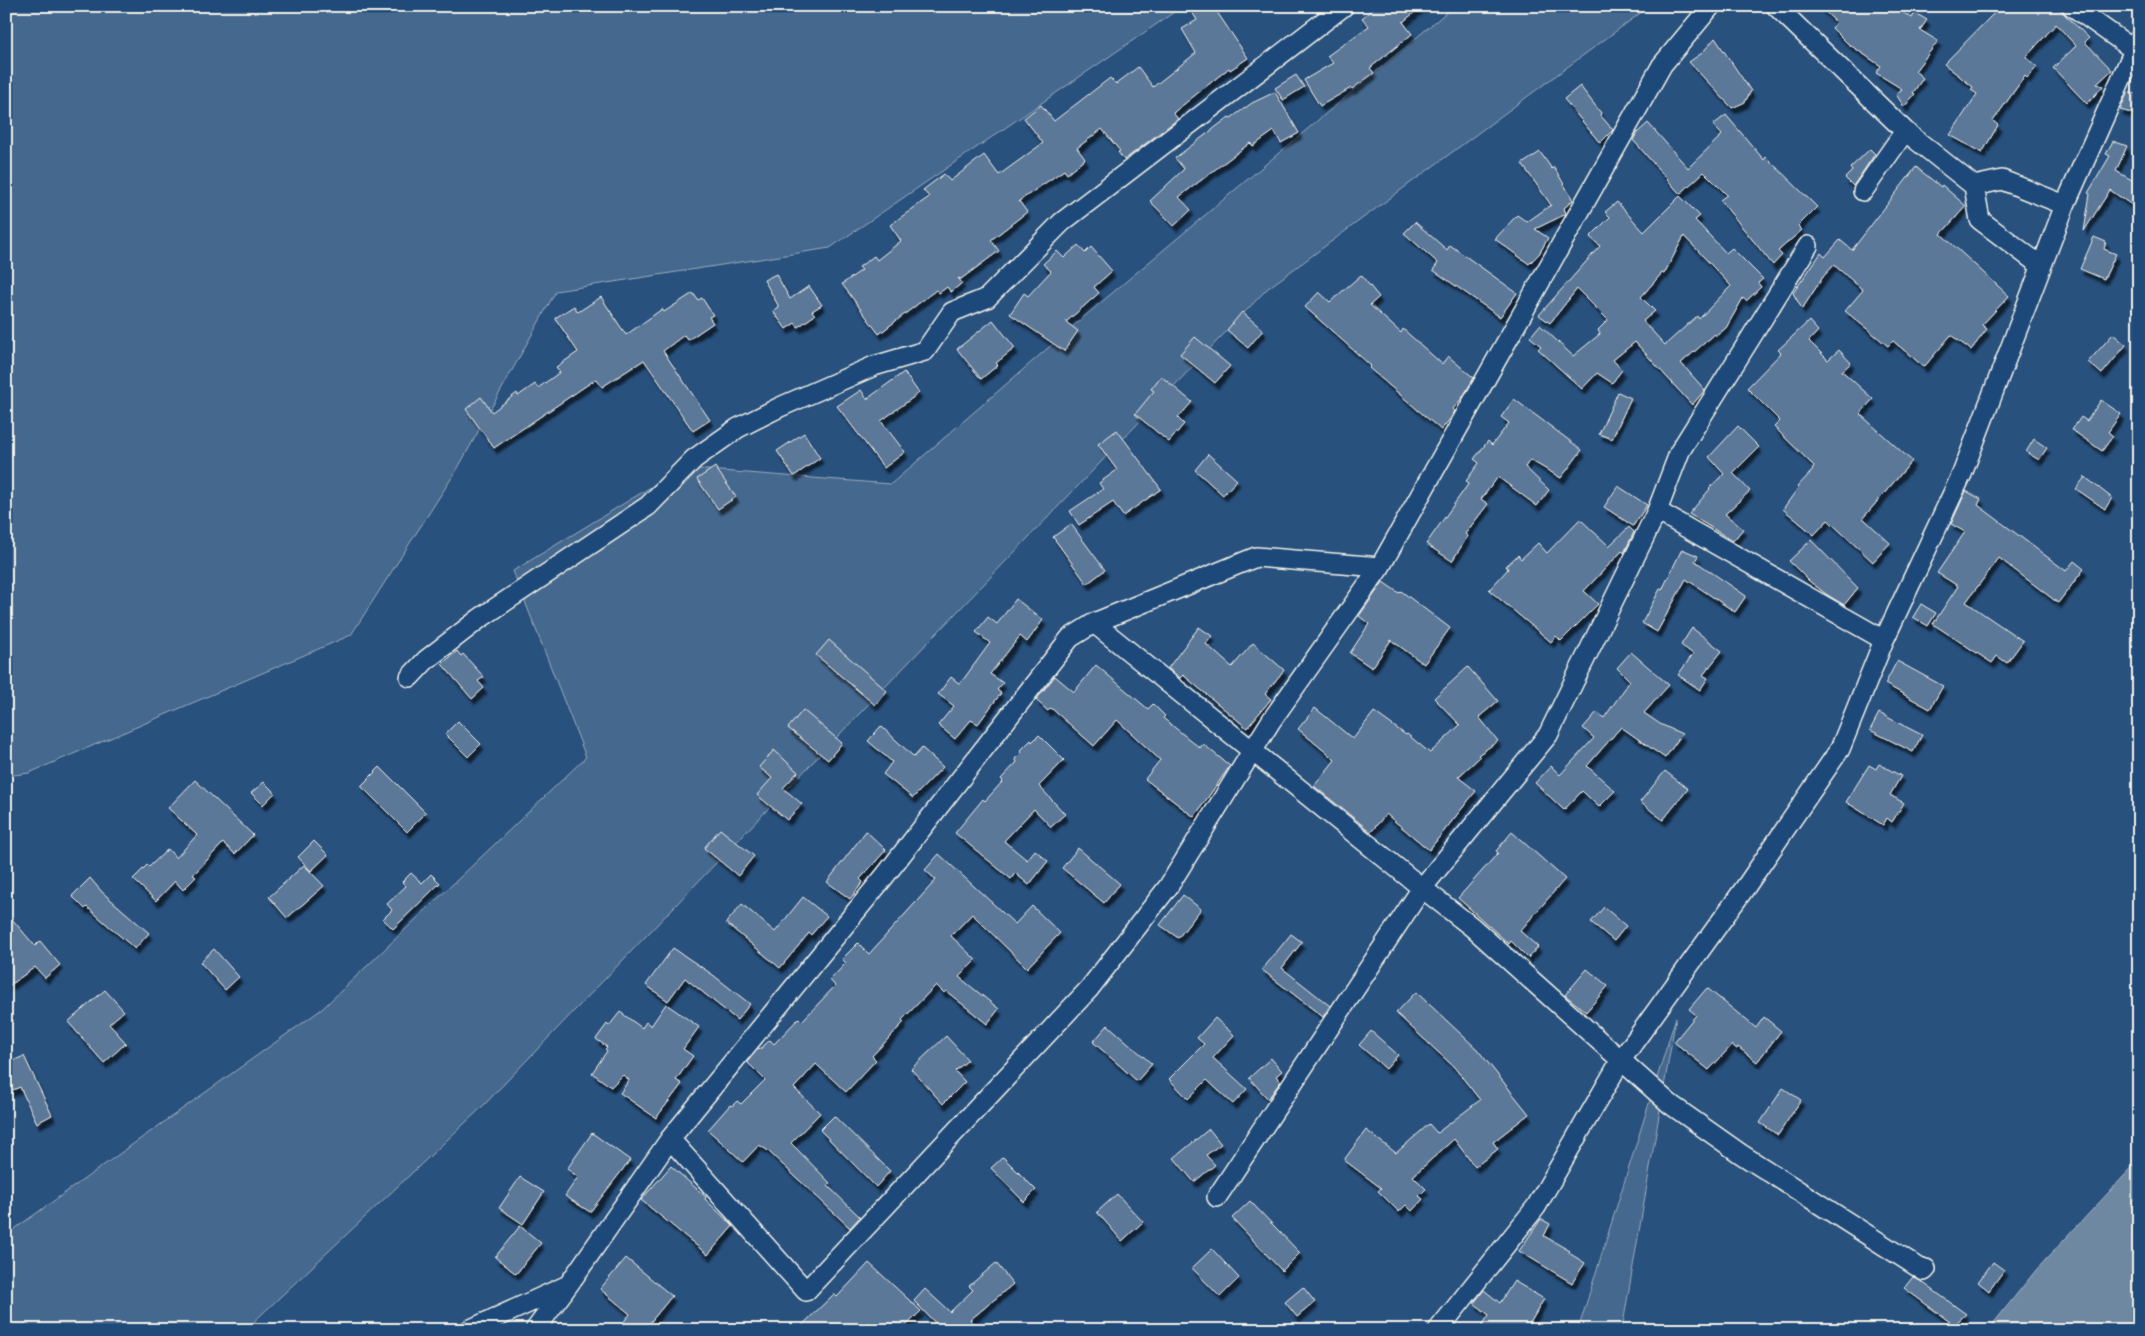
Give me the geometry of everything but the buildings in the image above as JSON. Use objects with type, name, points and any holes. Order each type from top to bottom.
[{"type":"street","points":[[410,677],[426,660],[479,618],[648,506],[694,459],[738,428],[780,407],[874,366],[925,351],[952,312],[987,298],[1062,222],[1344,6]]},
{"type":"street","points":[[670,1139],[806,1291],[1089,989],[1168,887],[1277,713],[1380,568],[1662,65],[1711,6]]},
{"type":"street","points":[[1776,6],[1905,131],[1974,186],[1980,220],[2041,266]]},
{"type":"street","points":[[1438,1330],[1536,1207],[1621,1060],[1747,886],[1840,749],[1884,640],[1962,474],[2065,205],[2136,44],[2072,6]]},
{"type":"street","points":[[1863,191],[1905,131]]},
{"type":"street","points":[[1974,186],[2002,180],[2065,205]]},
{"type":"street","points":[[1217,1196],[1422,888],[1548,735],[1657,511],[1680,452],[1808,246]]},
{"type":"street","points":[[1657,511],[1884,640]]},
{"type":"street","points":[[535,1330],[670,1139],[884,876],[1070,638],[1094,623],[1256,557],[1380,568]]},
{"type":"street","points":[[1094,623],[1472,927],[1670,1104],[1741,1154],[1926,1270]]},
{"type":"street","points":[[469,1330],[569,1284]]},
{"type":"shaded area","points":[[6,6],[1183,6],[830,248],[556,291],[458,468],[351,635],[29,773],[6,776]]},
{"type":"shaded area","points":[[1454,6],[1650,6],[1267,289],[481,1108],[245,1330],[6,1330],[6,1235],[322,1009],[586,757],[513,571],[682,468],[891,484],[1086,315]]},
{"type":"shaded area","points":[[1676,1017],[1622,1330],[1578,1330]]},
{"type":"shaded area","points":[[2139,1160],[2139,1330],[1988,1330],[2036,1270]]}]
